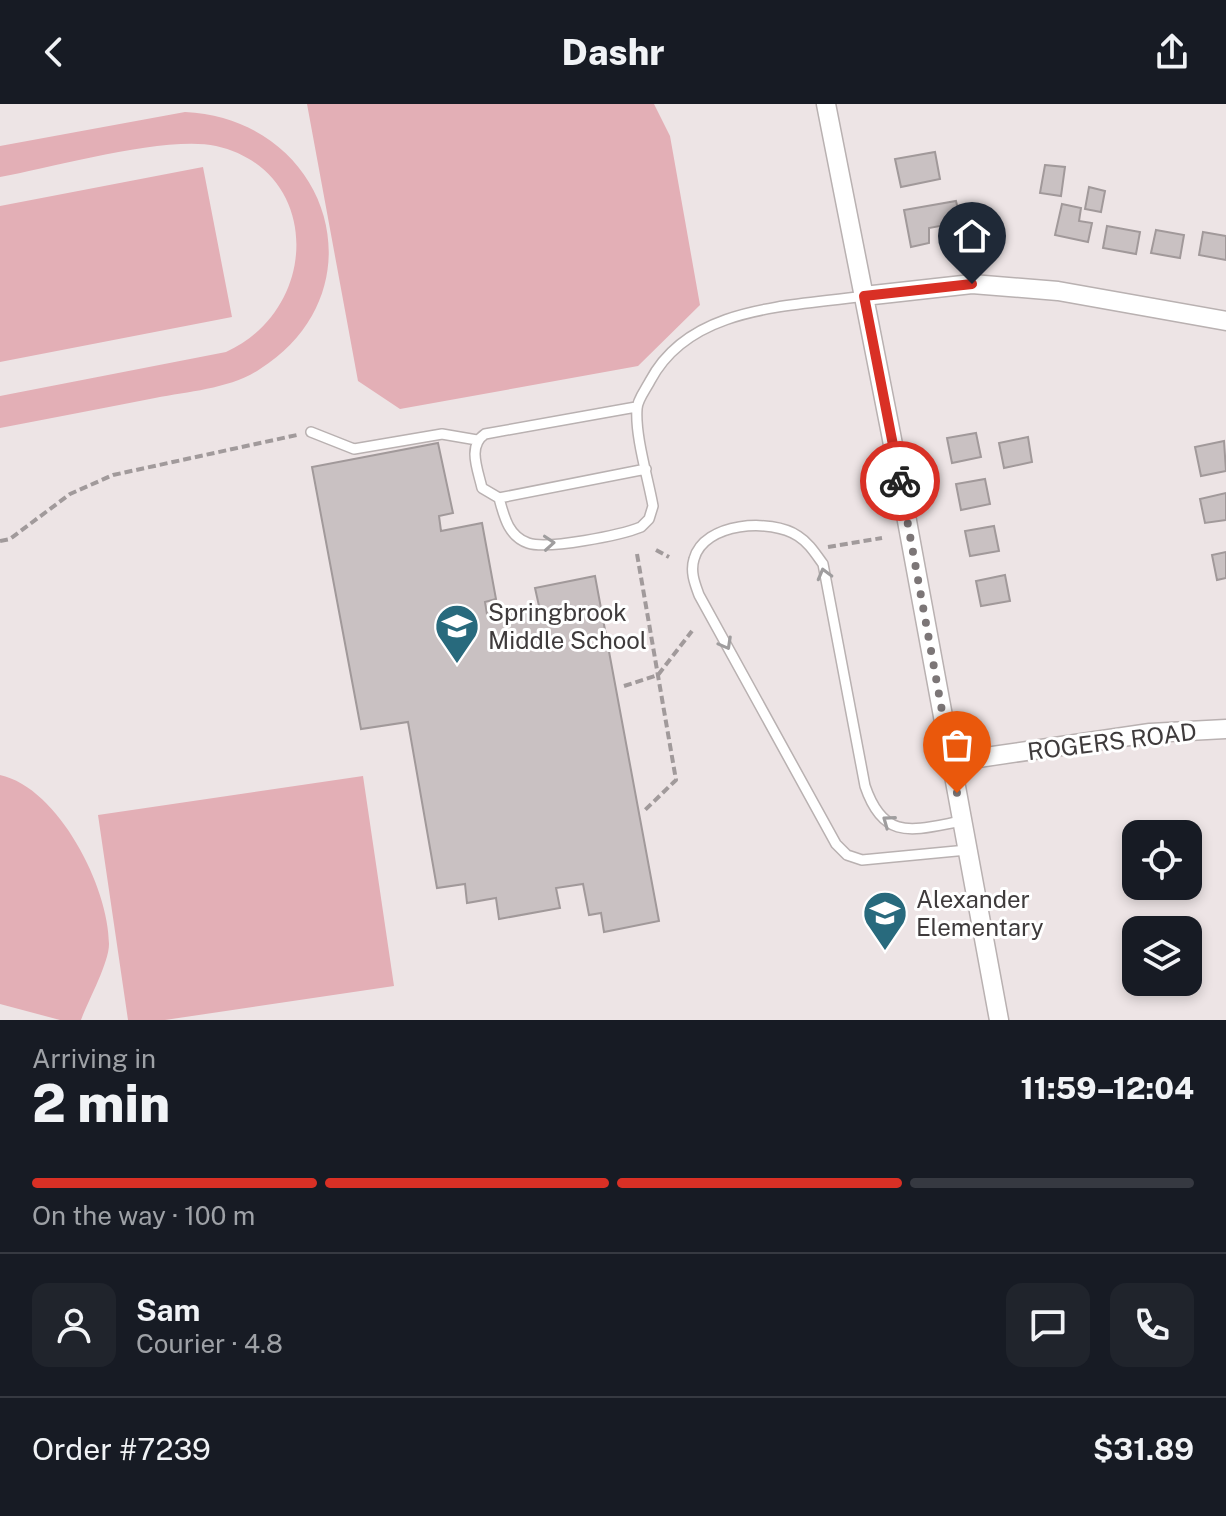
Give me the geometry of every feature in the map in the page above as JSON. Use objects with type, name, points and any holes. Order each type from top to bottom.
[{"type":"street","points":[[826,104],[999,1020]]},
{"type":"street","points":[[864,296],[972,284],[1058,291],[1226,321]]},
{"type":"street","name":"ROGERS ROAD","points":[[951,762],[1150,733],[1226,729]]},
{"type":"lane","points":[[499,498],[507,525],[528,543],[547,545],[630,531],[649,519],[653,506],[636,407],[655,372],[676,347],[709,325],[740,314],[864,296]]},
{"type":"lane","points":[[636,407],[485,434],[477,440],[474,448],[482,488],[499,498],[646,469]]},
{"type":"lane","points":[[311,432],[354,449],[442,434],[477,440]]},
{"type":"lane","points":[[962,821],[899,829],[882,819],[872,808],[865,786],[823,564],[811,546],[796,534],[773,525],[755,524],[736,527],[700,547],[694,559],[693,578],[699,595],[836,844],[847,855],[862,860],[967,850]]},
{"type":"path","points":[[0,541],[10,539],[70,494],[113,475],[311,432]]},
{"type":"path","points":[[825,547],[882,538]]},
{"type":"path","points":[[656,550],[669,557]]},
{"type":"path","points":[[637,554],[676,780],[644,811]]},
{"type":"path","points":[[624,686],[658,675],[692,631]]},
{"type":"shaded area","points":[[307,104],[654,104],[670,136],[700,305],[638,366],[400,409],[358,381]]},
{"type":"shaded area","points":[[185,112],[235,122],[275,144],[305,176],[323,214],[329,255],[321,296],[298,336],[260,369],[236,381],[0,428],[0,396],[226,352],[257,332],[279,305],[293,274],[296,242],[291,210],[276,182],[251,160],[216,146],[169,145],[140,148],[0,177],[0,146]]},
{"type":"shaded area","points":[[203,167],[232,317],[0,362],[0,206]]},
{"type":"shaded area","points":[[0,775],[22,784],[42,799],[60,819],[77,843],[100,896],[107,921],[108,952],[81,1020],[60,1020],[0,1004]]},
{"type":"shaded area","points":[[363,776],[394,986],[165,1020],[128,1020],[98,815]]},
{"type":"building","points":[[935,152],[940,179],[901,187],[895,159]]},
{"type":"building","points":[[1045,165],[1065,167],[1061,196],[1040,193]]},
{"type":"building","points":[[1089,187],[1105,191],[1101,212],[1085,209]]},
{"type":"building","points":[[956,201],[961,222],[929,228],[929,243],[911,247],[904,210]]},
{"type":"building","points":[[1062,204],[1081,208],[1079,221],[1092,223],[1088,242],[1055,235]]},
{"type":"building","points":[[1107,226],[1140,232],[1136,254],[1103,248]]},
{"type":"building","points":[[1156,230],[1184,235],[1180,258],[1151,253]]},
{"type":"building","points":[[1203,232],[1226,236],[1226,260],[1199,255]]},
{"type":"building","points":[[976,433],[981,457],[952,463],[947,438]]},
{"type":"building","points":[[1028,437],[1032,462],[1004,468],[999,443]]},
{"type":"building","points":[[1224,441],[1226,471],[1201,476],[1195,447]]},
{"type":"building","points":[[438,443],[453,513],[439,516],[441,531],[482,523],[496,599],[485,602],[487,614],[539,606],[535,588],[595,576],[659,921],[604,932],[601,913],[589,915],[583,884],[556,888],[560,908],[499,919],[496,898],[467,903],[465,884],[437,888],[408,722],[361,729],[312,467]]},
{"type":"building","points":[[985,479],[990,504],[961,510],[956,484]]},
{"type":"building","points":[[1226,493],[1226,520],[1205,523],[1200,499]]},
{"type":"building","points":[[994,526],[999,551],[970,556],[965,531]]},
{"type":"building","points":[[1226,552],[1226,578],[1217,580],[1212,555]]},
{"type":"building","points":[[1005,575],[1010,601],[981,606],[976,581]]},
{"type":"way so far","points":[[900,481],[957,793]]},
{"type":"place","name":"Springbrook Middle School","points":[[457,665]]},
{"type":"place","name":"Alexander Elementary","points":[[885,952]]},
{"type":"route","points":[[900,481],[864,296],[922,287],[972,284]]}]
